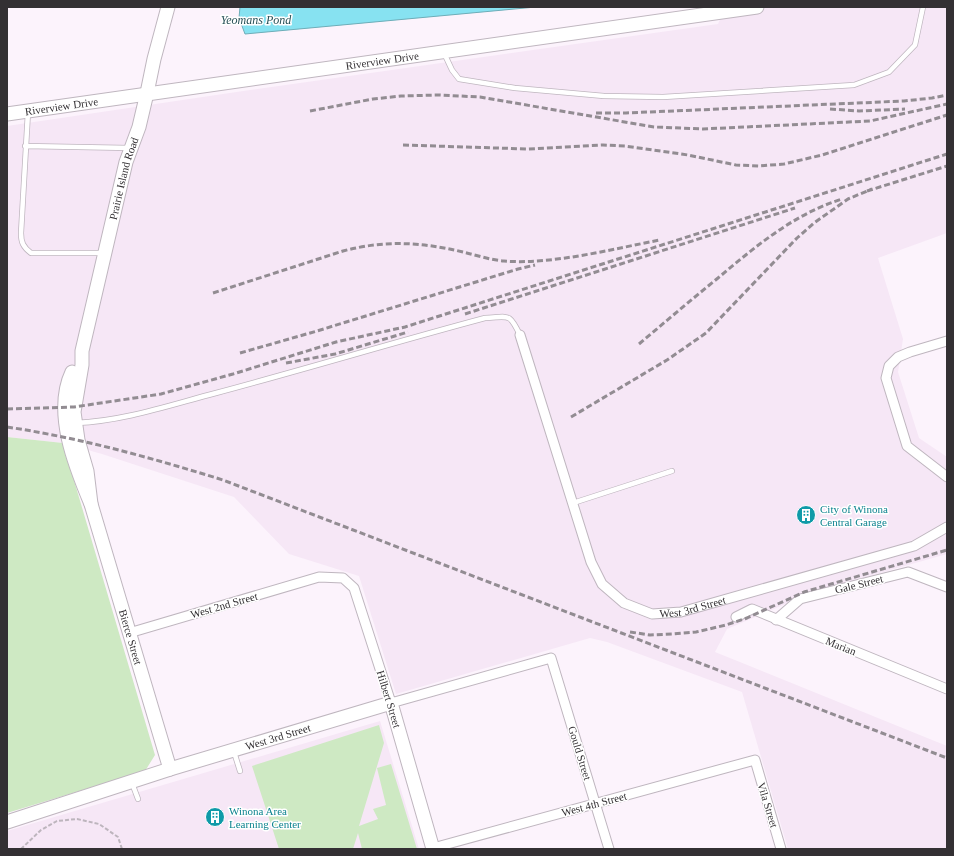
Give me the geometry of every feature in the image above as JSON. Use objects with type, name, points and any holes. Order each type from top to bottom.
[{"type":"street","name":"Prairie Island Road","points":[[70,423],[66,400],[70,377],[82,351],[126,162],[138,127],[168,7]]},
{"type":"street","name":"Riverview Drive","points":[[7,114],[757,7]]},
{"type":"street","name":"West 3rd Street","points":[[520,335],[591,562],[602,584],[624,603],[652,614],[681,612],[914,546],[947,527]]},
{"type":"street","points":[[947,341],[898,357],[889,366],[886,378],[907,446],[947,477]]},
{"type":"street","name":"Bierce Street","points":[[70,423],[78,440],[87,471],[91,504],[170,770]]},
{"type":"street","name":"Gale Street","points":[[776,620],[800,599],[908,572],[947,587]]},
{"type":"street","name":"West 2nd Street","points":[[129,633],[319,577]]},
{"type":"street","name":"Hilbert Street","points":[[319,577],[343,578],[354,588],[391,703],[433,849]]},
{"type":"street","name":"Marian","points":[[736,616],[752,609],[947,689]]},
{"type":"street","name":"West 3rd Street","points":[[7,822],[234,750],[391,703],[551,658]]},
{"type":"street","name":"Gould Street","points":[[551,658],[608,849]]},
{"type":"street","name":"West 4th Street","points":[[433,849],[755,760]]},
{"type":"street","name":"Vila Street","points":[[755,760],[781,849]]},
{"type":"lane","points":[[444,52],[452,70],[459,79],[515,88],[604,96],[663,97],[854,85],[889,72],[915,45],[923,7]]},
{"type":"lane","points":[[28,110],[21,242],[31,253],[105,253]]},
{"type":"lane","points":[[26,146],[131,148]]},
{"type":"lane","points":[[70,423],[118,419],[485,318],[508,317],[513,320],[520,335]]},
{"type":"lane","points":[[573,503],[672,471]]},
{"type":"lane","points":[[234,750],[240,771]]},
{"type":"lane","points":[[132,782],[138,799]]},
{"type":"path","points":[[21,849],[40,830],[57,821],[77,819],[99,824],[118,837],[122,849]]},
{"type":"shaded area","points":[[725,7],[947,7],[947,233],[878,258],[903,339],[898,372],[919,438],[947,457],[947,554],[816,591],[727,629],[715,652],[947,746],[947,849],[788,849],[742,692],[607,642],[590,638],[396,694],[359,576],[289,554],[234,497],[102,454],[63,443],[7,437],[7,126],[718,24]]},
{"type":"shaded area","points":[[380,721],[419,849],[7,849],[7,831]]},
{"type":"green space","points":[[7,437],[63,443],[155,755],[145,771],[7,813]]},
{"type":"green space","points":[[379,725],[384,743],[359,826],[378,819],[373,809],[386,805],[377,768],[391,764],[417,849],[362,849],[358,833],[353,849],[279,849],[252,766]]},
{"type":"water","name":"Yeomans Pond","points":[[240,7],[536,7],[245,34],[239,18]]},
{"type":"railway","points":[[310,111],[373,99],[401,96],[439,95],[480,97],[654,127],[703,129],[870,121],[947,104]]},
{"type":"railway","points":[[596,113],[904,101],[947,95]]},
{"type":"railway","points":[[830,109],[859,111],[905,109]]},
{"type":"railway","points":[[403,145],[528,149],[603,145],[625,146],[688,155],[736,165],[759,166],[784,164],[822,155],[947,115]]},
{"type":"railway","points":[[7,409],[74,407],[161,394],[233,374],[336,342],[405,327],[947,154]]},
{"type":"railway","points":[[867,191],[947,166]]},
{"type":"railway","points":[[571,417],[667,360],[706,333],[797,238],[814,223],[848,199],[872,189]]},
{"type":"railway","points":[[639,344],[747,254],[776,232],[808,213],[824,205],[842,199]]},
{"type":"railway","points":[[465,314],[795,208]]},
{"type":"railway","points":[[213,293],[343,251],[374,245],[418,244],[463,252],[494,260],[523,262],[542,261],[582,255],[660,240]]},
{"type":"railway","points":[[240,353],[535,265]]},
{"type":"railway","points":[[286,363],[335,354],[408,332]]},
{"type":"railway","points":[[7,427],[116,449],[223,480],[947,758]]},
{"type":"railway","points":[[630,632],[650,635],[673,634],[696,632],[726,625],[747,618],[804,592],[947,550]]},
{"type":"place","name":"City of Winona Central Garage","points":[[806,515]]},
{"type":"place","name":"Winona Area Learning Center","points":[[215,817]]}]
